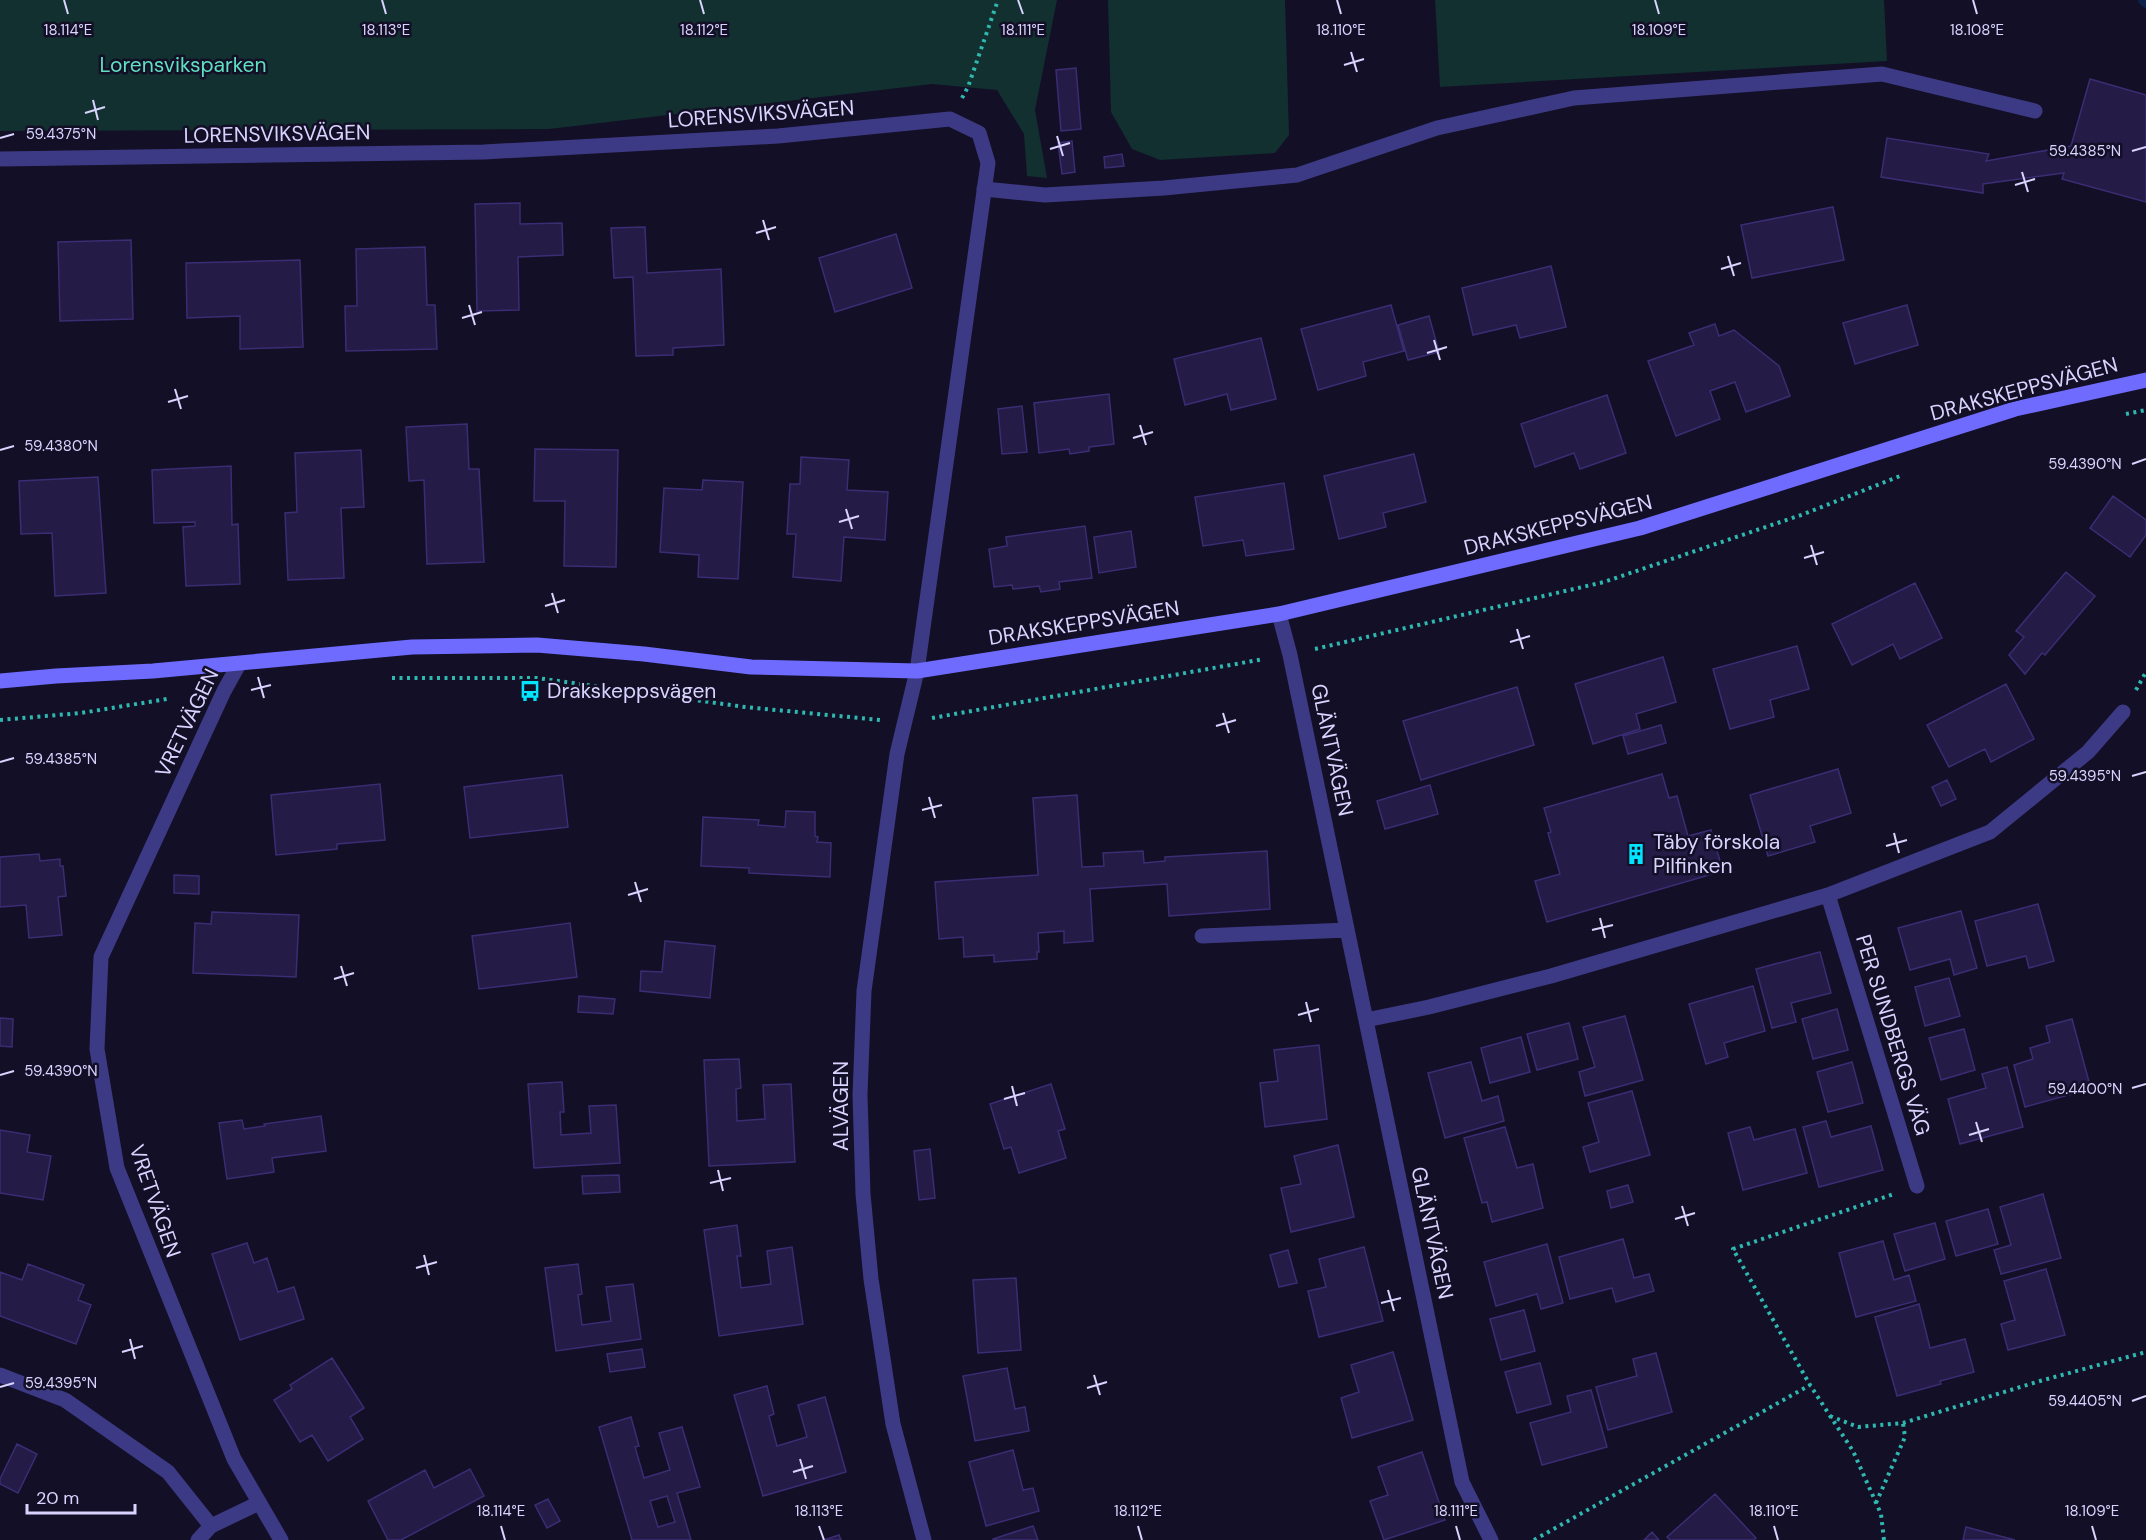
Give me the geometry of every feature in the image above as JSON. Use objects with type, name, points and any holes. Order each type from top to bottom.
[{"type":"street","points":[[984,189],[1045,195],[1164,188],[1297,175],[1437,128],[1574,98],[1882,74],[2035,111]]},
{"type":"street","name":"LORENSVIKSVÄGEN","points":[[0,159],[484,152],[778,136],[950,119]]},
{"type":"street","points":[[917,670],[987,163],[979,133],[950,119]]},
{"type":"street","name":"DRAKSKEPPSVÄGEN","points":[[0,681],[239,664],[412,647],[537,645],[644,654],[751,667],[917,670],[1280,614],[1640,528],[2015,409],[2146,380]]},
{"type":"street","name":"GLÄNTVÄGEN","points":[[1280,614],[1462,1482],[1491,1540]]},
{"type":"street","name":"VRETVÄGEN","points":[[239,664],[190,763],[101,957],[97,1049],[117,1168],[234,1459],[281,1540]]},
{"type":"street","name":"ALVÄGEN","points":[[917,670],[897,754],[864,991],[860,1095],[863,1194],[871,1279],[893,1424],[924,1540]]},
{"type":"street","points":[[1366,1020],[1429,1007],[1551,976],[1828,895],[1990,832],[2088,752],[2123,712]]},
{"type":"street","name":"PER SUNDBERGS VÄG","points":[[1828,895],[1917,1186]]},
{"type":"street","points":[[1202,936],[1347,930]]},
{"type":"street","points":[[0,1375],[65,1400],[168,1472],[211,1526]]},
{"type":"street","points":[[198,1540],[211,1526],[260,1503]]},
{"type":"path","points":[[950,119],[968,87],[998,0]]},
{"type":"path","points":[[1884,1540],[1881,1514],[1853,1451],[1810,1385],[1733,1249],[1917,1186]]},
{"type":"path","points":[[1830,1415],[1858,1426],[1903,1423],[2040,1381],[2146,1352]]},
{"type":"path","points":[[1534,1540],[1810,1385]]},
{"type":"path","points":[[1876,1503],[1905,1437],[1903,1423]]},
{"type":"green space","name":"Lorensviksparken","points":[[0,0],[1057,0],[1035,110],[1047,178],[1027,176],[1024,134],[997,90],[932,84],[549,129],[0,131]]},
{"type":"green space","points":[[1108,0],[1285,0],[1289,135],[1275,153],[1160,160],[1132,149],[1111,112]]},
{"type":"green space","points":[[1435,0],[1884,0],[1887,61],[1440,87]]},
{"type":"building","points":[[1076,68],[1081,129],[1061,131],[1056,70]]},
{"type":"building","points":[[2090,79],[2146,95],[2146,202],[2062,179],[2064,173],[1983,184],[1983,193],[1881,177],[1887,138],[1989,154],[1986,161],[2071,146]]},
{"type":"building","points":[[1072,141],[1075,172],[1062,174],[1058,143]]},
{"type":"building","points":[[1122,154],[1124,166],[1105,168],[1104,157]]},
{"type":"building","points":[[520,203],[520,224],[562,223],[563,255],[518,257],[519,310],[477,311],[475,204]]},
{"type":"building","points":[[1833,207],[1844,260],[1752,278],[1741,225]]},
{"type":"building","points":[[645,227],[647,273],[721,269],[724,345],[673,348],[673,355],[636,356],[633,277],[614,278],[611,228]]},
{"type":"building","points":[[896,234],[912,288],[835,312],[819,258]]},
{"type":"building","points":[[131,240],[133,319],[60,321],[58,242]]},
{"type":"building","points":[[425,247],[427,305],[435,305],[437,349],[346,351],[345,306],[357,306],[356,249]]},
{"type":"building","points":[[300,260],[303,347],[240,349],[240,316],[187,318],[186,263]]},
{"type":"building","points":[[1551,266],[1566,327],[1520,338],[1516,325],[1473,335],[1462,288]]},
{"type":"building","points":[[1391,305],[1404,351],[1363,362],[1366,376],[1318,390],[1301,329]]},
{"type":"building","points":[[1907,305],[1918,345],[1855,364],[1843,323]]},
{"type":"building","points":[[1429,316],[1439,352],[1408,360],[1398,325]]},
{"type":"building","points":[[1715,324],[1719,336],[1734,330],[1779,366],[1790,396],[1746,412],[1735,382],[1710,391],[1720,419],[1676,436],[1648,361],[1694,345],[1689,333]]},
{"type":"building","points":[[1261,338],[1276,399],[1231,410],[1227,394],[1185,405],[1174,359]]},
{"type":"building","points":[[1109,394],[1114,444],[1089,447],[1089,451],[1070,454],[1069,449],[1039,453],[1034,403]]},
{"type":"building","points":[[1607,395],[1626,453],[1580,469],[1574,453],[1535,467],[1521,424]]},
{"type":"building","points":[[1022,406],[1027,452],[1002,454],[998,409]]},
{"type":"building","points":[[467,424],[469,469],[479,469],[484,562],[427,564],[424,480],[409,481],[406,427]]},
{"type":"building","points":[[535,449],[618,450],[616,567],[564,566],[565,501],[534,501]]},
{"type":"building","points":[[361,450],[364,507],[341,508],[344,578],[288,580],[285,513],[297,512],[295,453]]},
{"type":"building","points":[[1414,454],[1426,502],[1383,513],[1386,527],[1339,539],[1324,476]]},
{"type":"building","points":[[801,457],[849,460],[847,490],[888,492],[885,540],[844,537],[841,581],[793,577],[796,534],[787,534],[790,484],[800,484]]},
{"type":"building","points":[[231,466],[232,525],[238,524],[240,584],[186,586],[183,527],[195,526],[195,522],[154,523],[152,470]]},
{"type":"building","points":[[98,477],[106,593],[55,596],[52,533],[21,534],[19,481]]},
{"type":"building","points":[[703,480],[743,482],[738,579],[698,577],[699,555],[660,552],[664,488],[702,490]]},
{"type":"building","points":[[1284,483],[1294,549],[1246,556],[1243,540],[1203,546],[1195,497]]},
{"type":"building","points":[[2113,496],[2146,520],[2146,535],[2130,557],[2090,528]]},
{"type":"building","points":[[1085,526],[1092,578],[1059,582],[1060,589],[1041,592],[1039,586],[1013,589],[1012,585],[994,587],[989,549],[1007,546],[1006,537]]},
{"type":"building","points":[[1131,531],[1136,567],[1099,573],[1094,537]]},
{"type":"building","points":[[2066,572],[2095,596],[2045,655],[2042,653],[2025,674],[2009,655],[2024,637],[2016,631]]},
{"type":"building","points":[[1915,583],[1942,638],[1900,659],[1893,644],[1852,665],[1832,624]]},
{"type":"building","points":[[1797,646],[1809,689],[1770,700],[1774,717],[1730,729],[1713,669]]},
{"type":"building","points":[[1663,657],[1676,702],[1636,714],[1640,729],[1593,744],[1575,684]]},
{"type":"building","points":[[2006,684],[2034,739],[1991,762],[1985,749],[1949,767],[1927,725]]},
{"type":"building","points":[[1517,687],[1534,745],[1421,780],[1403,721]]},
{"type":"building","points":[[1661,725],[1666,743],[1628,754],[1623,736]]},
{"type":"building","points":[[1838,769],[1851,813],[1810,826],[1815,842],[1768,856],[1750,795]]},
{"type":"building","name":"Täby förskola Pilfinken","points":[[1662,774],[1669,798],[1677,796],[1688,836],[1711,830],[1723,871],[1547,922],[1535,881],[1560,874],[1548,833],[1551,832],[1544,808]]},
{"type":"building","points":[[562,775],[568,827],[470,838],[464,787]]},
{"type":"building","points":[[1947,780],[1956,799],[1941,806],[1932,787]]},
{"type":"building","points":[[380,784],[385,840],[337,844],[337,849],[276,855],[271,795]]},
{"type":"building","points":[[1430,785],[1438,814],[1385,829],[1377,801]]},
{"type":"building","points":[[1077,795],[1082,867],[1104,866],[1103,853],[1143,851],[1144,863],[1165,861],[1165,857],[1267,851],[1270,909],[1169,916],[1167,884],[1090,889],[1093,941],[1064,943],[1064,931],[1038,933],[1037,959],[994,962],[994,955],[964,957],[963,937],[939,939],[935,882],[1038,875],[1033,798]]},
{"type":"building","points":[[786,811],[815,812],[817,842],[831,843],[830,877],[749,873],[749,868],[701,866],[703,817],[759,820],[758,825],[785,827]]},
{"type":"building","points":[[39,854],[40,861],[60,859],[60,866],[63,866],[66,896],[58,897],[62,935],[29,938],[26,905],[0,907],[0,857]]},
{"type":"building","points":[[174,875],[199,876],[199,894],[174,893]]},
{"type":"building","points":[[2038,904],[2054,961],[2029,968],[2026,956],[1987,966],[1975,921]]},
{"type":"building","points":[[1961,911],[1977,968],[1954,975],[1950,959],[1910,970],[1898,928]]},
{"type":"building","points":[[212,912],[299,915],[296,977],[193,973],[195,923],[211,924]]},
{"type":"building","points":[[570,923],[577,977],[479,989],[472,936]]},
{"type":"building","points":[[665,941],[715,946],[710,998],[640,991],[641,971],[662,972]]},
{"type":"building","points":[[1820,952],[1831,993],[1791,1003],[1796,1022],[1772,1028],[1756,969]]},
{"type":"building","points":[[1949,978],[1960,1016],[1925,1026],[1915,987]]},
{"type":"building","points":[[1753,986],[1765,1031],[1724,1043],[1728,1057],[1706,1064],[1689,1004]]},
{"type":"building","points":[[579,996],[615,999],[613,1014],[578,1012]]},
{"type":"building","points":[[1837,1009],[1848,1050],[1813,1059],[1802,1019]]},
{"type":"building","points":[[1625,1016],[1643,1080],[1585,1096],[1579,1072],[1595,1067],[1583,1027]]},
{"type":"building","points":[[0,1018],[13,1019],[12,1047],[0,1046]]},
{"type":"building","points":[[2072,1019],[2091,1089],[2025,1107],[2014,1065],[2033,1059],[2030,1048],[2050,1042],[2046,1026]]},
{"type":"building","points":[[1569,1023],[1578,1059],[1537,1070],[1527,1034]]},
{"type":"building","points":[[1964,1029],[1975,1070],[1941,1080],[1929,1038]]},
{"type":"building","points":[[1521,1037],[1530,1072],[1490,1083],[1481,1048]]},
{"type":"building","points":[[1319,1045],[1327,1119],[1265,1127],[1260,1083],[1278,1081],[1274,1050]]},
{"type":"building","points":[[739,1059],[741,1088],[736,1089],[737,1121],[765,1119],[763,1085],[791,1084],[795,1162],[709,1166],[704,1060]]},
{"type":"building","points":[[1471,1062],[1482,1101],[1498,1096],[1504,1121],[1445,1138],[1428,1073]]},
{"type":"building","points":[[1852,1062],[1863,1103],[1828,1112],[1817,1072]]},
{"type":"building","points":[[2007,1067],[2023,1127],[1960,1144],[1948,1099],[1986,1088],[1982,1074]]},
{"type":"building","points":[[562,1082],[564,1112],[560,1112],[561,1135],[591,1133],[589,1106],[616,1105],[620,1163],[534,1168],[528,1084]]},
{"type":"building","points":[[1051,1084],[1065,1129],[1058,1131],[1066,1158],[1019,1173],[1011,1147],[1004,1149],[990,1104]]},
{"type":"building","points":[[1632,1091],[1650,1155],[1590,1172],[1583,1147],[1599,1142],[1588,1103]]},
{"type":"building","points":[[321,1116],[326,1151],[272,1158],[274,1172],[227,1179],[219,1123],[242,1120],[244,1129]]},
{"type":"building","points":[[1826,1121],[1831,1137],[1871,1126],[1883,1170],[1819,1187],[1803,1127]]},
{"type":"building","points":[[1505,1127],[1517,1168],[1533,1164],[1543,1208],[1492,1222],[1487,1202],[1482,1203],[1464,1138]]},
{"type":"building","points":[[1750,1127],[1754,1140],[1795,1129],[1807,1173],[1743,1190],[1728,1133]]},
{"type":"building","points":[[0,1130],[30,1135],[27,1152],[51,1156],[43,1200],[0,1193]]},
{"type":"building","points":[[1338,1145],[1354,1217],[1291,1232],[1281,1188],[1301,1184],[1294,1156]]},
{"type":"building","points":[[930,1149],[935,1198],[919,1200],[914,1151]]},
{"type":"building","points":[[619,1175],[620,1192],[583,1194],[582,1176]]},
{"type":"building","points":[[1628,1185],[1633,1202],[1611,1208],[1607,1191]]},
{"type":"building","points":[[2043,1194],[2061,1258],[2001,1274],[1994,1250],[2011,1245],[2000,1207]]},
{"type":"building","points":[[1988,1209],[1998,1244],[1956,1256],[1946,1221]]},
{"type":"building","points":[[1935,1223],[1945,1259],[1905,1271],[1894,1234]]},
{"type":"building","points":[[737,1225],[741,1256],[737,1256],[741,1288],[771,1284],[767,1251],[792,1247],[803,1324],[719,1336],[704,1230]]},
{"type":"building","points":[[1623,1239],[1634,1278],[1649,1274],[1654,1291],[1616,1302],[1612,1288],[1570,1299],[1559,1257]]},
{"type":"building","points":[[1883,1241],[1894,1280],[1909,1275],[1916,1301],[1856,1317],[1839,1253]]},
{"type":"building","points":[[247,1243],[254,1263],[267,1258],[278,1292],[294,1287],[304,1319],[240,1340],[212,1254]]},
{"type":"building","points":[[1547,1244],[1563,1303],[1541,1309],[1537,1294],[1496,1306],[1484,1262]]},
{"type":"building","points":[[1364,1247],[1383,1321],[1319,1337],[1308,1291],[1326,1287],[1319,1259]]},
{"type":"building","points":[[1288,1250],[1297,1283],[1279,1287],[1270,1255]]},
{"type":"building","points":[[28,1264],[84,1285],[78,1300],[91,1305],[76,1344],[0,1316],[0,1272],[22,1280]]},
{"type":"building","points":[[578,1264],[582,1294],[578,1295],[582,1325],[611,1321],[606,1287],[633,1284],[641,1339],[556,1351],[545,1268]]},
{"type":"building","points":[[2046,1269],[2065,1335],[2008,1350],[2001,1324],[2015,1320],[2004,1281]]},
{"type":"building","points":[[1016,1278],[1021,1350],[978,1353],[973,1280]]},
{"type":"building","points":[[1919,1304],[1930,1348],[1965,1339],[1974,1372],[1897,1396],[1875,1317]]},
{"type":"building","points":[[1524,1310],[1535,1351],[1501,1360],[1490,1319]]},
{"type":"building","points":[[642,1349],[645,1367],[610,1372],[607,1354]]},
{"type":"building","points":[[1393,1352],[1413,1420],[1352,1438],[1341,1398],[1359,1392],[1351,1365]]},
{"type":"building","points":[[1656,1353],[1672,1412],[1608,1430],[1596,1387],[1637,1376],[1633,1359]]},
{"type":"building","points":[[332,1358],[364,1408],[350,1417],[363,1439],[328,1461],[312,1435],[300,1442],[274,1400],[292,1389],[290,1385]]},
{"type":"building","points":[[1540,1363],[1551,1404],[1517,1413],[1505,1372]]},
{"type":"building","points":[[1007,1368],[1015,1409],[1025,1407],[1029,1431],[975,1441],[963,1376]]},
{"type":"building","points":[[767,1386],[774,1414],[769,1416],[777,1446],[807,1437],[798,1405],[825,1397],[846,1472],[763,1496],[734,1395]]},
{"type":"building","points":[[1591,1390],[1607,1447],[1542,1465],[1530,1423],[1571,1412],[1567,1396]]},
{"type":"building","points":[[631,1417],[639,1446],[635,1447],[644,1478],[670,1470],[659,1433],[682,1427],[700,1487],[677,1493],[691,1540],[632,1540],[599,1427]],"holes":[[[667,1496],[675,1522],[658,1527],[650,1501]]]},
{"type":"building","points":[[17,1444],[37,1454],[18,1493],[0,1484],[0,1479]]},
{"type":"building","points":[[1013,1450],[1023,1490],[1033,1488],[1039,1511],[986,1526],[969,1462]]},
{"type":"building","points":[[1422,1452],[1445,1520],[1384,1540],[1370,1501],[1388,1495],[1378,1467]]},
{"type":"building","points":[[470,1469],[484,1496],[401,1540],[388,1540],[368,1501],[425,1470],[434,1488]]},
{"type":"building","points":[[1715,1494],[1756,1538],[1753,1540],[1670,1540],[1667,1537]]},
{"type":"building","points":[[548,1499],[560,1521],[547,1528],[535,1505]]},
{"type":"building","points":[[1033,1526],[1038,1540],[993,1540],[993,1539]]},
{"type":"building","points":[[1966,1527],[2015,1540],[1963,1540]]},
{"type":"building","points":[[1652,1532],[1659,1540],[1644,1540]]},
{"type":"building","points":[[839,1535],[841,1540],[824,1540]]},
{"type":"waterway","points":[[2143,0],[2146,3]]},
{"type":"place","name":"Drakskeppsvägen","points":[[530,691]]},
{"type":"place","name":"Täby förskola Pilfinken","points":[[1636,854]]}]
